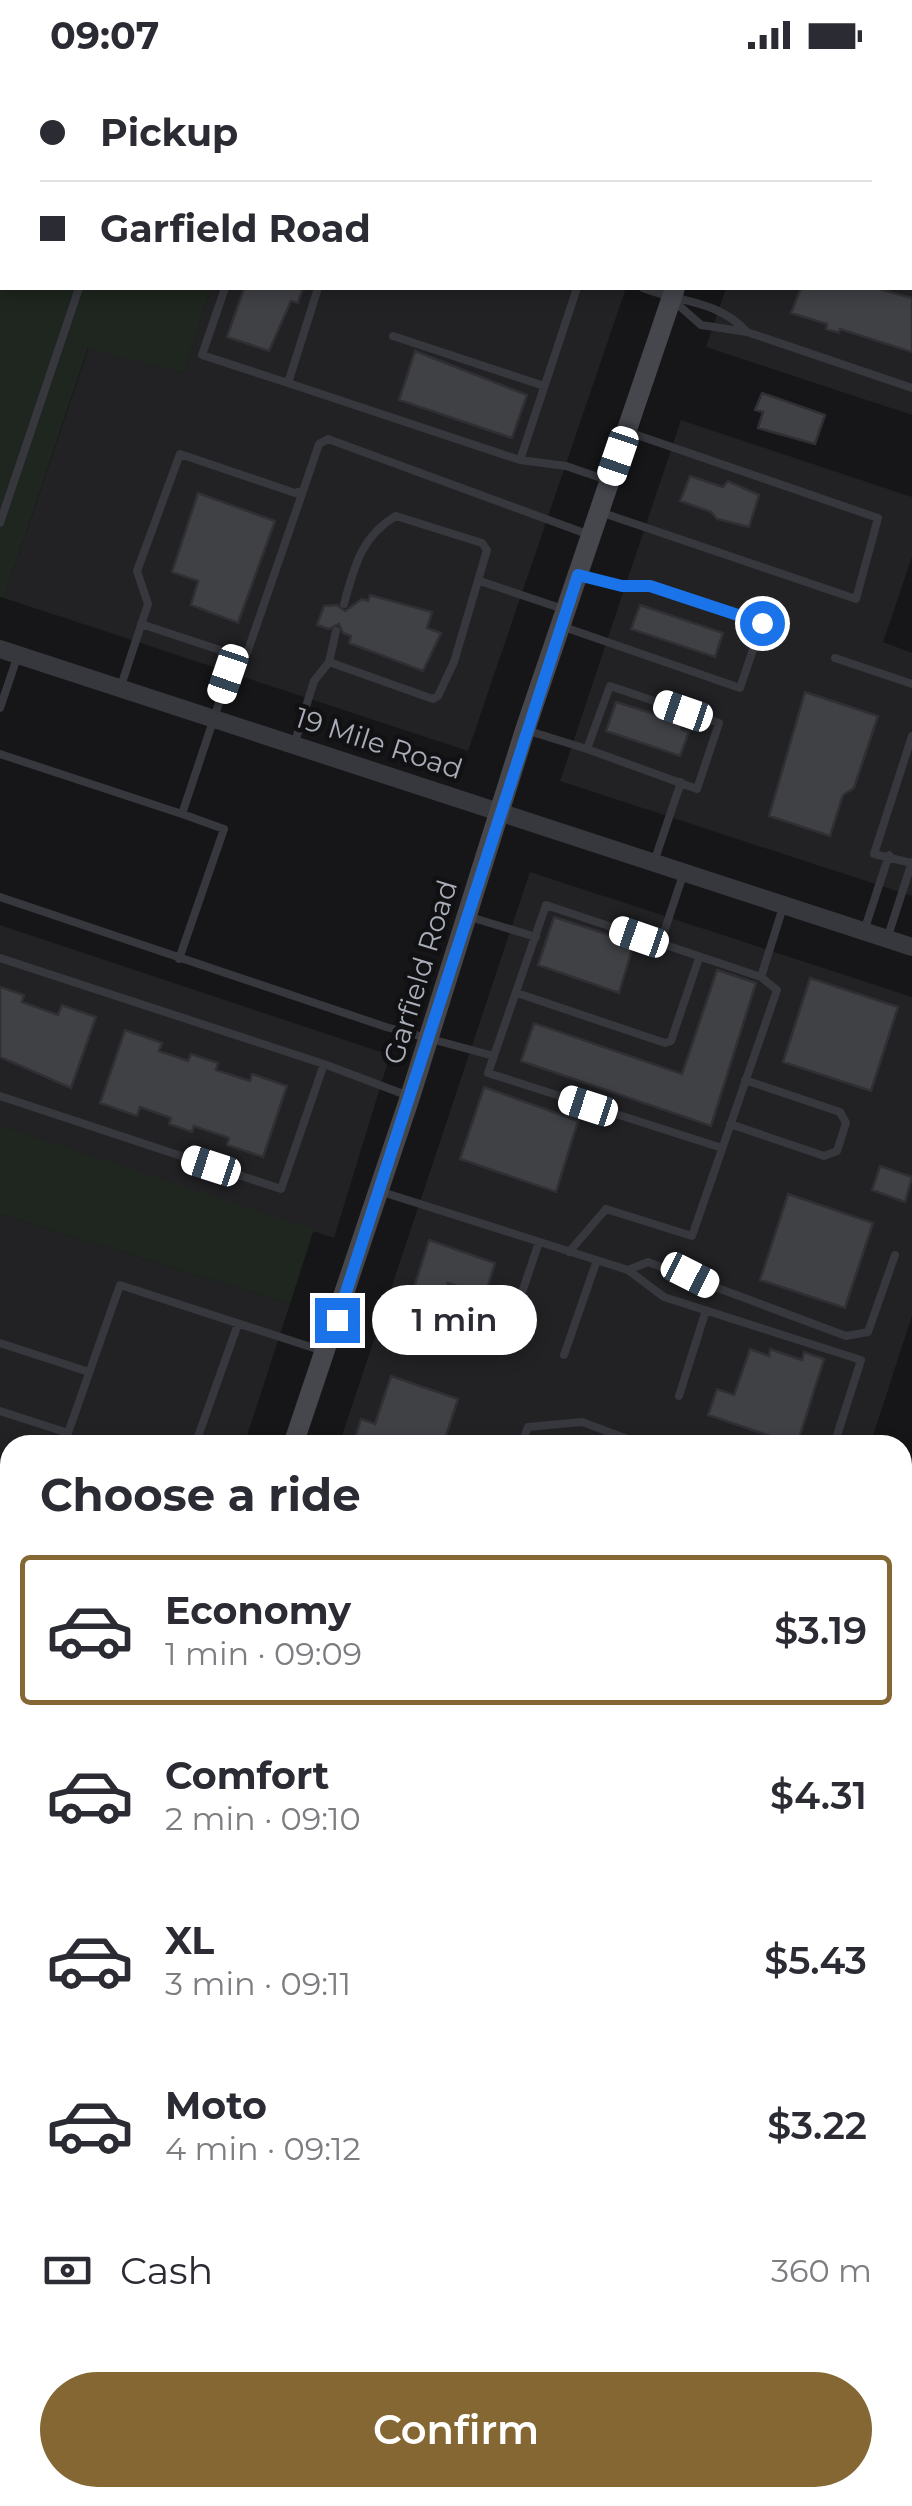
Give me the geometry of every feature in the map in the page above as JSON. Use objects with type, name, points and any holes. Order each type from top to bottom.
[{"type":"main road","name":"Garfield Road","points":[[297,1435],[410,1097],[525,730],[673,293]]},
{"type":"street","name":"19 Mile Road","points":[[9,652],[912,948]]},
{"type":"lane","points":[[0,524],[78,290]]},
{"type":"lane","points":[[224,290],[202,356],[520,460],[566,466],[609,481]]},
{"type":"lane","points":[[288,384],[317,290]]},
{"type":"lane","points":[[520,460],[577,290]]},
{"type":"lane","points":[[673,293],[701,325],[746,332],[912,388]]},
{"type":"lane","points":[[673,293],[718,308],[746,332]]},
{"type":"lane","points":[[392,336],[544,386]]},
{"type":"lane","points":[[599,512],[856,599],[878,518],[627,431]]},
{"type":"lane","points":[[141,624],[235,654],[247,654],[319,444],[328,438],[592,535]]},
{"type":"lane","points":[[120,688],[148,604],[136,572],[178,456],[295,493],[303,491]]},
{"type":"lane","points":[[329,662],[432,699],[454,662],[487,550],[482,543],[396,516],[379,526],[358,554],[344,604]]},
{"type":"lane","points":[[480,581],[740,688],[762,623],[650,586],[622,586],[578,575]]},
{"type":"lane","points":[[294,744],[314,681],[329,662],[336,631]]},
{"type":"lane","points":[[0,708],[9,652]]},
{"type":"lane","points":[[182,814],[235,654]]},
{"type":"lane","points":[[835,658],[912,684]]},
{"type":"lane","points":[[525,730],[697,789],[719,723],[610,686],[587,749]]},
{"type":"lane","points":[[887,939],[912,862],[874,854],[912,736]]},
{"type":"lane","points":[[0,754],[224,829],[179,959]]},
{"type":"lane","points":[[654,862],[681,782]]},
{"type":"lane","points":[[864,932],[889,855]]},
{"type":"lane","points":[[660,944],[684,872]]},
{"type":"lane","points":[[0,896],[386,1027],[494,1056]]},
{"type":"lane","points":[[569,1252],[606,1209],[692,1236],[776,990],[761,977],[546,905],[488,1074],[722,1148]]},
{"type":"lane","points":[[761,977],[784,906]]},
{"type":"lane","points":[[468,916],[536,937]]},
{"type":"lane","points":[[0,958],[324,1064],[410,1097]]},
{"type":"lane","points":[[517,992],[666,1042],[670,1041],[698,958]]},
{"type":"lane","points":[[0,1096],[281,1190],[324,1064]]},
{"type":"lane","points":[[730,1124],[824,1156],[837,1151],[846,1123],[840,1112],[746,1080]]},
{"type":"lane","points":[[379,1192],[628,1270],[664,1297],[861,1360],[837,1435]]},
{"type":"lane","points":[[505,1343],[539,1242]]},
{"type":"lane","points":[[628,1270],[648,1262],[846,1336],[868,1332],[895,1254]]},
{"type":"lane","points":[[564,1356],[596,1260]]},
{"type":"lane","points":[[0,1411],[68,1433],[120,1286],[326,1352]]},
{"type":"lane","points":[[679,1396],[706,1310]]},
{"type":"lane","points":[[199,1435],[238,1324]]},
{"type":"lane","points":[[0,1344],[89,1372]]},
{"type":"lane","points":[[525,1435],[528,1427],[582,1422],[617,1435]]},
{"type":"shaded area","points":[[0,290],[210,290],[184,373],[88,348],[4,598],[0,597]]},
{"type":"shaded area","points":[[210,290],[625,290],[468,751],[4,598],[89,347],[184,373]]},
{"type":"shaded area","points":[[725,290],[912,290],[912,415],[706,347]]},
{"type":"shaded area","points":[[681,420],[912,497],[912,557],[883,642],[912,653],[912,896],[560,781]]},
{"type":"shaded area","points":[[530,872],[912,997],[912,1316],[873,1435],[342,1435]]},
{"type":"shaded area","points":[[0,925],[390,1055],[334,1238],[0,1127]]},
{"type":"shaded area","points":[[0,1126],[314,1229],[290,1304],[0,1214]]},
{"type":"shaded area","points":[[0,1214],[290,1304],[247,1435],[0,1435]]},
{"type":"building","points":[[243,290],[302,290],[298,303],[291,301],[269,351],[227,337]]},
{"type":"building","points":[[800,290],[883,290],[912,298],[912,352],[840,329],[839,333],[826,329],[827,324],[791,313]]},
{"type":"building","points":[[415,351],[527,395],[512,438],[399,400]]},
{"type":"building","points":[[762,393],[825,415],[815,444],[758,428],[763,412],[755,410]]},
{"type":"building","points":[[690,476],[723,487],[728,481],[759,495],[749,527],[717,519],[711,512],[680,501]]},
{"type":"building","points":[[198,493],[275,521],[238,623],[191,605],[198,581],[172,572]]},
{"type":"building","points":[[370,595],[432,612],[427,628],[441,633],[423,671],[349,643],[351,636],[343,633],[339,624],[329,629],[317,625],[324,606],[337,605],[345,611],[362,599],[368,601]]},
{"type":"building","points":[[640,605],[723,633],[715,657],[631,629]]},
{"type":"building","points":[[805,692],[878,716],[854,788],[843,795],[830,836],[769,816]]},
{"type":"building","points":[[616,702],[683,723],[681,729],[689,732],[680,756],[606,731]]},
{"type":"building","points":[[554,917],[634,943],[619,993],[538,965]]},
{"type":"building","points":[[717,970],[756,983],[711,1126],[521,1061],[534,1023],[682,1074]]},
{"type":"building","points":[[810,978],[898,1007],[871,1091],[783,1062]]},
{"type":"building","points":[[0,987],[24,995],[22,1002],[58,1015],[62,1005],[96,1017],[71,1088],[0,1057]]},
{"type":"building","points":[[125,1030],[162,1043],[159,1051],[188,1061],[191,1054],[218,1063],[216,1070],[250,1081],[252,1074],[287,1086],[263,1157],[227,1145],[229,1138],[194,1126],[192,1132],[169,1124],[171,1118],[140,1107],[137,1116],[100,1103]]},
{"type":"building","points":[[484,1087],[578,1121],[556,1192],[460,1159]]},
{"type":"building","points":[[880,1166],[912,1177],[905,1202],[872,1190]]},
{"type":"building","points":[[788,1194],[873,1223],[845,1308],[760,1280]]},
{"type":"building","points":[[429,1240],[495,1263],[485,1295],[448,1283],[435,1327],[405,1316]]},
{"type":"building","points":[[750,1349],[769,1356],[770,1349],[802,1360],[804,1352],[824,1359],[800,1435],[767,1435],[708,1415],[717,1389],[734,1395]]},
{"type":"building","points":[[391,1376],[458,1399],[446,1435],[356,1435],[361,1419],[375,1424]]},
{"type":"route","points":[[337,1320],[578,575],[622,586],[650,586],[762,623]]}]
